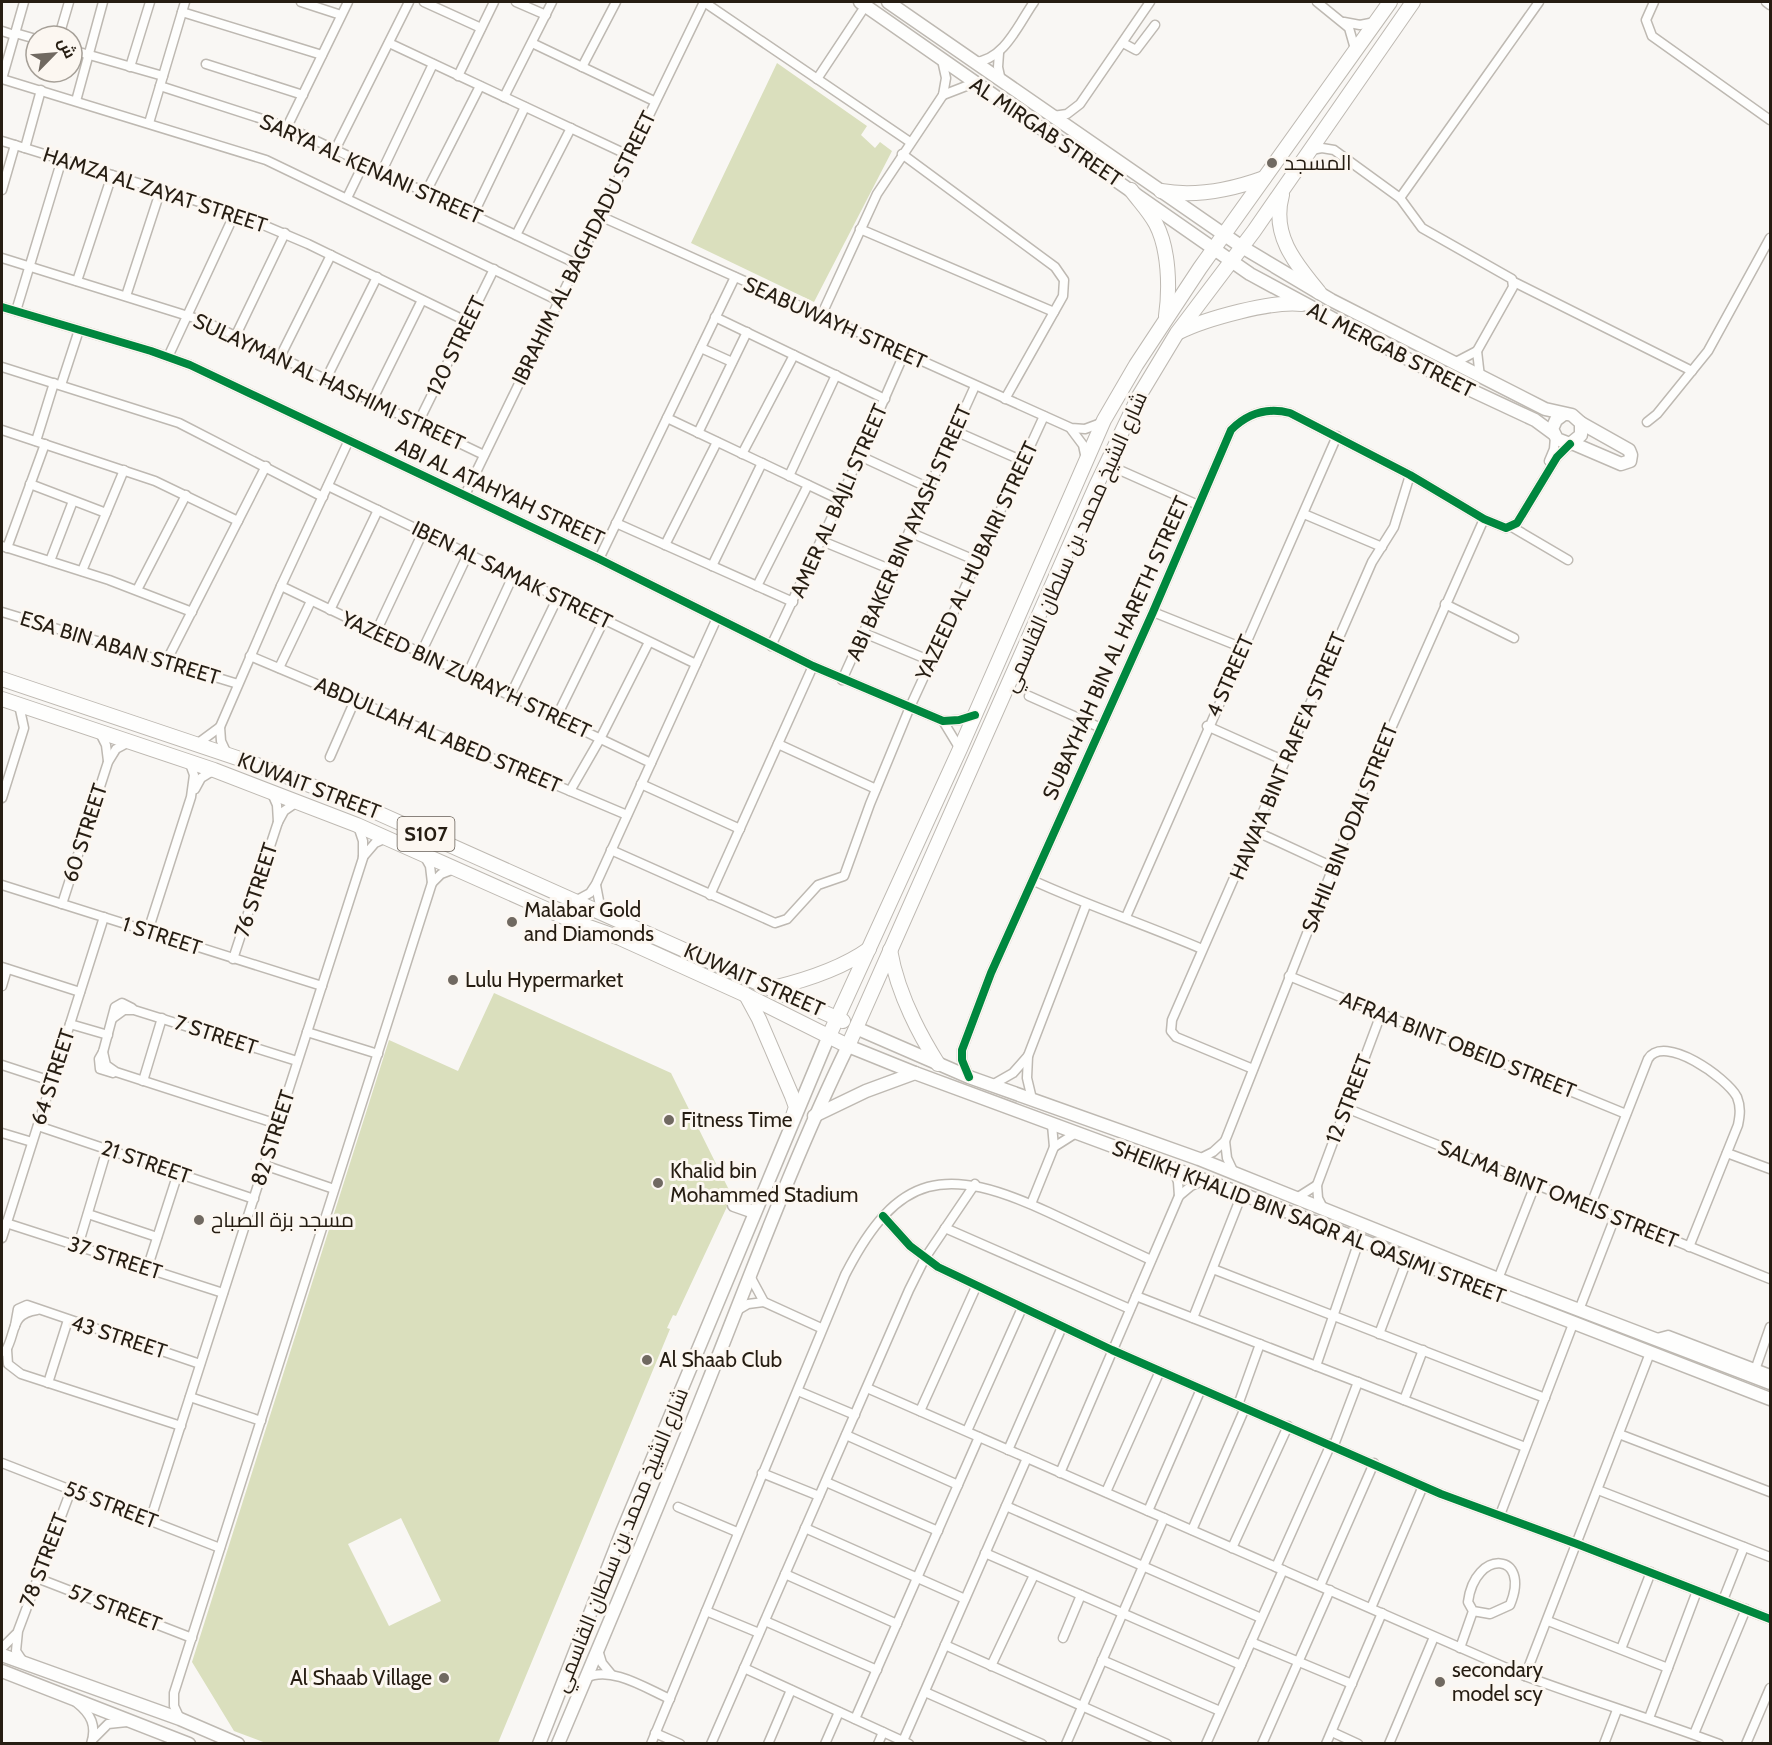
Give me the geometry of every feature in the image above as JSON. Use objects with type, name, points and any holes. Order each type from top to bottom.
[{"type":"main road","name":"AL MERGAB STREET","points":[[888,2],[1242,247],[1319,292],[1454,363],[1545,409],[1564,414]]},
{"type":"main road","name":"شارع الشيخ محمد بن سلطان القاسمي","points":[[539,1743],[622,1532],[794,1116],[960,749],[1104,420],[1165,320],[1214,248],[1390,2]]},
{"type":"main road","name":"شارع الشيخ محمد بن سلطان القاسمي","points":[[558,1743],[694,1418],[749,1274],[814,1116],[848,1046],[1106,464],[1139,396],[1177,333],[1284,189],[1413,2]]},
{"type":"main road","name":"AL MIRGAB STREET","points":[[863,3],[1232,261]]},
{"type":"main road","points":[[1161,191],[1187,193],[1217,190],[1264,178]]},
{"type":"main road","points":[[1284,189],[1279,214],[1283,240],[1292,258],[1319,292]]},
{"type":"main road","points":[[1131,190],[1160,232],[1168,292],[1165,320]]},
{"type":"main road","name":"AL MERGAB STREET","points":[[1232,261],[1302,304],[1460,386],[1535,420],[1554,435]]},
{"type":"main road","points":[[1177,333],[1212,320],[1281,304],[1302,304]]},
{"type":"main road","points":[[1564,414],[1572,415],[1581,423],[1629,450],[1632,454],[1630,461],[1621,465],[1571,443],[1563,443],[1554,435],[1553,424],[1564,414]]},
{"type":"main road","points":[[1571,443],[1581,435],[1581,423]]},
{"type":"main road","name":"KUWAIT STREET","points":[[2,679],[227,754],[384,814],[444,844],[577,900],[856,1028]]},
{"type":"main road","points":[[2,688],[38,699],[67,700]]},
{"type":"main road","name":"KUWAIT STREET","points":[[2,699],[189,761],[358,825],[423,856],[459,869],[746,995],[848,1046]]},
{"type":"main road","points":[[214,770],[230,769],[251,773],[254,768],[252,763]]},
{"type":"main road","points":[[773,988],[814,976],[850,960],[871,947]]},
{"type":"main road","points":[[890,949],[894,971],[904,997],[938,1064]]},
{"type":"main road","points":[[746,995],[790,1090],[796,1107],[794,1116]]},
{"type":"main road","name":"SHEIKH KHALID BIN SAQR AL QASIMI STREET","points":[[856,1028],[969,1077],[1199,1159],[1295,1199],[1653,1339],[1754,1372],[1770,1383]]},
{"type":"main road","name":"SHEIKH KHALID BIN SAQR AL QASIMI STREET","points":[[848,1046],[1052,1125],[1206,1180],[1339,1234],[1770,1399]]},
{"type":"main road","points":[[814,1116],[866,1091],[915,1073]]},
{"type":"main road","points":[[734,1205],[754,1212]]},
{"type":"main road","points":[[1339,1234],[1337,1227],[1342,1223],[1369,1228]]},
{"type":"main road","points":[[2,1655],[180,1719],[238,1743]]},
{"type":"main road","points":[[2,1671],[189,1743]]},
{"type":"main road","points":[[64,1694],[73,1690],[96,1698],[104,1692]]},
{"type":"street","points":[[24,2],[2,79],[266,160],[559,301]]},
{"type":"street","points":[[63,24],[69,2]]},
{"type":"street","points":[[76,101],[103,2]]},
{"type":"street","points":[[130,67],[150,2]]},
{"type":"street","points":[[149,123],[184,2]]},
{"type":"street","points":[[301,2],[341,15]]},
{"type":"street","points":[[287,127],[348,2]]},
{"type":"street","points":[[335,150],[409,2]]},
{"type":"street","points":[[424,2],[481,28]]},
{"type":"street","points":[[459,76],[494,2]]},
{"type":"street","points":[[516,2],[546,15]]},
{"type":"street","points":[[504,97],[552,2]]},
{"type":"street","points":[[582,67],[616,2]]},
{"type":"street","points":[[704,2],[910,142]]},
{"type":"street","name":"IBRAHIM AL BAGHDADU STREET","points":[[465,495],[654,101],[704,2]]},
{"type":"street","points":[[974,62],[987,60],[999,53],[1034,2]]},
{"type":"street","points":[[1077,133],[1075,119],[1080,104],[1150,2]]},
{"type":"street","points":[[1317,2],[1344,22],[1353,34],[1355,50]]},
{"type":"street","points":[[1400,198],[1539,2]]},
{"type":"street","points":[[1654,2],[1647,15],[1646,25],[1658,41],[1770,120]]},
{"type":"street","points":[[1766,2],[1770,5]]},
{"type":"street","points":[[817,79],[863,3]]},
{"type":"street","points":[[182,12],[322,55]]},
{"type":"street","points":[[1344,22],[1360,25],[1375,22]]},
{"type":"street","points":[[1123,43],[1137,50],[1155,25]]},
{"type":"street","points":[[2,31],[24,36]]},
{"type":"street","points":[[389,43],[628,155]]},
{"type":"street","points":[[532,43],[654,101]]},
{"type":"street","points":[[84,53],[163,76]]},
{"type":"street","points":[[999,53],[998,67],[1001,81]]},
{"type":"street","points":[[821,316],[860,229],[902,154],[943,95],[946,78],[942,60]]},
{"type":"street","points":[[206,64],[303,95]]},
{"type":"street","points":[[381,171],[433,64]]},
{"type":"street","points":[[943,95],[974,82]]},
{"type":"street","name":"SARYA AL KENANI STREET","points":[[160,86],[287,127],[577,264]]},
{"type":"street","points":[[426,192],[480,86]]},
{"type":"street","points":[[25,148],[41,90]]},
{"type":"street","points":[[1053,116],[1067,114],[1080,104]]},
{"type":"street","points":[[473,215],[525,107]]},
{"type":"street","points":[[1325,128],[1334,150]]},
{"type":"street","points":[[516,235],[571,129]]},
{"type":"street","name":"HAMZA AL ZAYAT STREET","points":[[2,141],[235,213],[285,233],[468,322]]},
{"type":"street","points":[[2,190],[15,145]]},
{"type":"street","points":[[1310,150],[1322,148],[1334,150],[1400,198],[1422,228],[1508,276],[1514,282],[1692,371]]},
{"type":"street","points":[[902,154],[1059,270],[1064,280],[1065,290],[1005,399]]},
{"type":"street","points":[[16,311],[62,159]]},
{"type":"street","points":[[347,198],[364,163]]},
{"type":"street","points":[[77,281],[112,175]]},
{"type":"street","points":[[126,296],[160,189]]},
{"type":"street","points":[[168,357],[235,213]]},
{"type":"street","name":"SEABUWAYH STREET","points":[[600,216],[1071,428]]},
{"type":"street","points":[[860,229],[1054,312]]},
{"type":"street","points":[[236,335],[285,233]]},
{"type":"street","points":[[1647,422],[1657,414],[1692,371],[1718,334],[1770,238]]},
{"type":"street","points":[[280,357],[331,255]]},
{"type":"street","name":"SULAYMAN AL HASHIMI STREET","points":[[2,258],[188,314],[484,455]]},
{"type":"street","name":"120 STREET","points":[[418,423],[494,269]]},
{"type":"street","points":[[326,379],[377,277]]},
{"type":"street","points":[[599,559],[735,277]]},
{"type":"street","points":[[1454,363],[1477,351],[1514,282]]},
{"type":"street","points":[[372,401],[422,300]]},
{"type":"street","name":"ABI AL ATAHYAH STREET","points":[[2,307],[168,357],[599,559],[842,680],[943,721]]},
{"type":"street","points":[[716,317],[885,399]]},
{"type":"street","points":[[36,441],[79,330]]},
{"type":"street","points":[[698,433],[747,332]]},
{"type":"street","points":[[701,348],[732,363]]},
{"type":"street","points":[[1477,351],[1480,376]]},
{"type":"street","name":"AMER AL BAJLI STREET","points":[[771,646],[822,541],[904,354]]},
{"type":"street","points":[[742,454],[794,355]]},
{"type":"street","points":[[2,367],[179,423],[323,497]]},
{"type":"street","points":[[789,476],[836,375]]},
{"type":"street","name":"ABI BAKER BIN AYASH STREET","points":[[842,680],[975,386]]},
{"type":"street","name":"SUBAYHAH BIN AL HARETH STREET","points":[[969,1077],[962,1060],[964,1044],[991,973],[1015,924],[1153,612],[1231,430],[1250,415],[1272,410],[1290,412],[1337,436]]},
{"type":"street","name":"YAZEED AL HUBAIRI STREET","points":[[611,850],[771,922],[783,921],[814,888],[839,879],[848,872],[876,789],[910,707],[1044,416]]},
{"type":"street","points":[[667,418],[840,500]]},
{"type":"street","points":[[1071,428],[1085,429],[1104,420]]},
{"type":"street","points":[[1071,428],[1080,439],[1086,459]]},
{"type":"street","points":[[2,430],[86,460],[124,470],[186,495],[238,521]]},
{"type":"street","points":[[955,431],[1023,460]]},
{"type":"street","points":[[1542,481],[1554,449],[1554,435]]},
{"type":"street","points":[[1337,436],[1410,475],[1484,519],[1500,527],[1512,527],[1568,560]]},
{"type":"street","name":"4 STREET","points":[[1126,917],[1207,726],[1337,436]]},
{"type":"street","points":[[227,754],[221,741],[220,727],[281,586],[349,440]]},
{"type":"street","points":[[665,545],[717,442]]},
{"type":"street","points":[[1512,527],[1542,481],[1571,443]]},
{"type":"street","points":[[45,444],[3,549],[82,571],[192,612]]},
{"type":"street","points":[[860,456],[929,488]]},
{"type":"street","points":[[712,566],[762,463]]},
{"type":"street","points":[[1106,464],[1198,505]]},
{"type":"street","points":[[166,662],[266,466]]},
{"type":"street","points":[[82,571],[124,470]]},
{"type":"street","name":"HAWA'A BINT RAFE'A STREET","points":[[1253,1069],[1176,1037],[1172,1031],[1172,1020],[1372,562],[1398,517],[1410,475]]},
{"type":"street","points":[[30,484],[106,513]]},
{"type":"street","points":[[757,586],[808,485]]},
{"type":"street","name":"IBEN AL SAMAK STREET","points":[[328,486],[696,664]]},
{"type":"street","points":[[137,590],[186,495]]},
{"type":"street","points":[[50,561],[73,501]]},
{"type":"street","points":[[330,610],[378,510]]},
{"type":"street","points":[[1304,514],[1382,547]]},
{"type":"street","name":"SAHIL BIN ODAI STREET","points":[[1225,1141],[1381,749],[1484,519]]},
{"type":"street","points":[[616,523],[793,602]]},
{"type":"street","points":[[375,632],[423,532]]},
{"type":"street","points":[[909,532],[977,561]]},
{"type":"street","points":[[822,541],[892,570]]},
{"type":"street","points":[[421,653],[468,554]]},
{"type":"street","points":[[466,675],[513,576]]},
{"type":"street","name":"YAZEED BIN ZURAY'H STREET","points":[[281,586],[651,763]]},
{"type":"street","points":[[510,696],[558,597]]},
{"type":"street","points":[[279,668],[311,601]]},
{"type":"street","points":[[1445,604],[1515,638]]},
{"type":"street","name":"ESA BIN ABAN STREET","points":[[2,612],[238,684]]},
{"type":"street","points":[[1153,612],[1243,648]]},
{"type":"street","points":[[577,900],[590,893],[596,884],[717,618]]},
{"type":"street","points":[[556,718],[604,620]]},
{"type":"street","points":[[864,633],[931,661]]},
{"type":"street","points":[[570,791],[600,739],[649,642]]},
{"type":"street","name":"ABDULLAH AL ABED STREET","points":[[250,656],[627,815]]},
{"type":"street","points":[[710,895],[813,666]]},
{"type":"street","points":[[1029,696],[1101,728]]},
{"type":"street","points":[[330,757],[355,700]]},
{"type":"street","points":[[19,705],[24,728]]},
{"type":"street","points":[[2,798],[24,728],[33,718],[45,714]]},
{"type":"street","points":[[960,749],[943,721],[959,720],[975,715]]},
{"type":"street","points":[[1207,726],[1285,761]]},
{"type":"street","points":[[197,744],[220,727]]},
{"type":"street","name":"60 STREET","points":[[98,730],[106,745],[108,762]]},
{"type":"street","name":"60 STREET","points":[[62,904],[108,762],[116,749],[131,741]]},
{"type":"street","points":[[778,744],[876,789]]},
{"type":"street","points":[[148,931],[191,797],[194,776],[189,761]]},
{"type":"street","points":[[191,797],[201,778],[214,770]]},
{"type":"street","points":[[641,784],[740,829]]},
{"type":"street","name":"76 STREET","points":[[271,792],[277,805],[278,822]]},
{"type":"street","name":"76 STREET","points":[[233,959],[278,822],[288,807],[297,802]]},
{"type":"street","name":"82 STREET","points":[[150,1521],[363,858],[363,841],[358,825]]},
{"type":"street","points":[[1255,831],[1333,867]]},
{"type":"street","points":[[363,858],[370,848],[386,838]]},
{"type":"street","points":[[180,1719],[176,1713],[174,1693],[432,883],[429,860],[423,856]]},
{"type":"street","points":[[432,883],[441,874],[459,869]]},
{"type":"street","points":[[1034,881],[1086,904],[1126,917],[1202,949]]},
{"type":"street","points":[[596,884],[601,911]]},
{"type":"street","name":"1 STREET","points":[[2,885],[322,986]]},
{"type":"street","points":[[1032,1099],[1027,1078],[1028,1056],[1086,904]]},
{"type":"street","name":"64 STREET","points":[[2,1238],[104,917]]},
{"type":"street","points":[[2,986],[4,968],[80,992]]},
{"type":"street","name":"AFRAA BINT OBEID STREET","points":[[1289,976],[1626,1114]]},
{"type":"street","name":"7 STREET","points":[[277,1124],[116,1072],[105,1071],[99,1067],[99,1059],[115,1007],[120,1004],[297,1061]]},
{"type":"street","name":"12 STREET","points":[[1317,1185],[1381,1014]]},
{"type":"street","points":[[143,1081],[162,1018]]},
{"type":"street","points":[[70,1024],[108,1035]]},
{"type":"street","points":[[307,1032],[378,1054]]},
{"type":"street","points":[[1590,1207],[1648,1059],[1655,1051],[1666,1051],[1690,1059],[1713,1073],[1732,1091],[1737,1098],[1740,1116],[1689,1247]]},
{"type":"street","points":[[992,1085],[1013,1073],[1028,1056]]},
{"type":"street","points":[[2,1065],[51,1081]]},
{"type":"street","name":"SALMA BINT OMEIS STREET","points":[[1346,1108],[1770,1280]]},
{"type":"street","points":[[1031,1204],[1054,1147],[1052,1125]]},
{"type":"street","name":"21 STREET","points":[[38,1126],[254,1199]]},
{"type":"street","points":[[2,1133],[32,1143]]},
{"type":"street","points":[[1054,1147],[1076,1133]]},
{"type":"street","points":[[1199,1159],[1213,1152],[1225,1141]]},
{"type":"street","points":[[1225,1141],[1227,1158],[1234,1173]]},
{"type":"street","points":[[78,1246],[107,1149]]},
{"type":"street","points":[[1727,1153],[1770,1169]]},
{"type":"street","points":[[264,1166],[334,1189]]},
{"type":"street","points":[[1173,1168],[1178,1182],[1179,1196]]},
{"type":"street","points":[[147,1269],[178,1173]]},
{"type":"street","points":[[1060,1473],[1179,1196],[1191,1186],[1206,1180]]},
{"type":"street","points":[[651,1743],[737,1532],[798,1391],[821,1328],[852,1260],[883,1216],[905,1197],[918,1190],[946,1183],[975,1184],[1031,1204],[1151,1260]]},
{"type":"street","points":[[711,1743],[925,1258],[975,1184]]},
{"type":"street","points":[[1295,1199],[1317,1185],[1318,1198],[1325,1210]]},
{"type":"street","points":[[1498,1279],[1535,1185]]},
{"type":"street","points":[[1193,1318],[1242,1194]]},
{"type":"street","points":[[2,1201],[12,1204]]},
{"type":"street","points":[[88,1214],[157,1237]]},
{"type":"street","points":[[883,1216],[925,1258],[976,1287],[1062,1327],[1423,1486],[1770,1619]]},
{"type":"street","points":[[1579,1310],[1616,1217]]},
{"type":"street","name":"37 STREET","points":[[6,1223],[223,1293]]},
{"type":"street","points":[[945,1228],[1130,1309]]},
{"type":"street","points":[[1316,1366],[1359,1241]]},
{"type":"street","points":[[1380,1334],[1407,1260]]},
{"type":"street","points":[[1213,1269],[1545,1398]]},
{"type":"street","points":[[749,1274],[764,1302]]},
{"type":"street","points":[[920,1412],[976,1287]]},
{"type":"street","points":[[1136,1296],[1526,1448]]},
{"type":"street","points":[[735,1311],[748,1304],[764,1302],[821,1328]]},
{"type":"street","points":[[967,1431],[1022,1308]]},
{"type":"street","name":"43 STREET","points":[[21,1374],[8,1364],[4,1354],[22,1313],[37,1310],[201,1364]]},
{"type":"street","points":[[48,1383],[68,1320]]},
{"type":"street","points":[[1500,1515],[1573,1324]]},
{"type":"street","points":[[1008,1450],[1062,1327]]},
{"type":"street","points":[[1770,1327],[1754,1372],[1770,1374]]},
{"type":"street","points":[[2,1333],[11,1336]]},
{"type":"street","points":[[1192,1530],[1242,1407],[1260,1344]]},
{"type":"street","points":[[1404,1400],[1423,1350]]},
{"type":"street","points":[[1525,1676],[1650,1353]]},
{"type":"street","points":[[2,1366],[9,1372],[181,1426]]},
{"type":"street","points":[[1106,1492],[1160,1371]]},
{"type":"street","points":[[1206,1743],[1262,1618],[1358,1382]]},
{"type":"street","points":[[867,1388],[1525,1676],[1617,1710],[1649,1718],[1719,1743]]},
{"type":"street","points":[[1148,1511],[1202,1389]]},
{"type":"street","points":[[798,1391],[855,1415]]},
{"type":"street","points":[[190,1397],[261,1421]]},
{"type":"street","points":[[1232,1548],[1288,1426]]},
{"type":"street","points":[[1619,1434],[1770,1492]]},
{"type":"street","points":[[846,1435],[958,1485]]},
{"type":"street","points":[[855,1719],[979,1437]]},
{"type":"street","points":[[744,1668],[906,1742],[925,1692],[1027,1458]]},
{"type":"street","name":"55 STREET","points":[[2,1463],[220,1548]]},
{"type":"street","points":[[1320,1586],[1374,1463]]},
{"type":"street","points":[[762,1473],[819,1496]]},
{"type":"street","points":[[826,1482],[938,1531]]},
{"type":"street","points":[[1371,1608],[1423,1486]]},
{"type":"street","name":"78 STREET","points":[[24,1663],[16,1651],[18,1631],[71,1490]]},
{"type":"street","points":[[1598,1491],[1770,1557]]},
{"type":"street","points":[[1006,1506],[1262,1618]]},
{"type":"street","points":[[678,1507],[737,1532]]},
{"type":"street","points":[[1066,1743],[1164,1518]]},
{"type":"street","points":[[805,1528],[965,1599]]},
{"type":"street","points":[[1723,1600],[1744,1547]]},
{"type":"street","points":[[985,1553],[1241,1665]]},
{"type":"street","points":[[1460,1648],[1473,1611],[1468,1602],[1476,1575],[1491,1564],[1500,1563],[1510,1567],[1516,1576],[1516,1590],[1510,1605],[1490,1614],[1473,1611]]},
{"type":"street","points":[[1621,1649],[1651,1572]]},
{"type":"street","points":[[785,1574],[897,1624]]},
{"type":"street","points":[[991,1666],[1034,1575]]},
{"type":"street","name":"57 STREET","points":[[37,1578],[192,1638]]},
{"type":"street","points":[[1262,1743],[1330,1590]]},
{"type":"street","points":[[1649,1718],[1697,1591]]},
{"type":"street","points":[[1063,1638],[1081,1595]]},
{"type":"street","points":[[1694,1734],[1746,1609]]},
{"type":"street","points":[[706,1611],[759,1633]]},
{"type":"street","points":[[1326,1743],[1382,1613]]},
{"type":"street","points":[[765,1621],[877,1670]]},
{"type":"street","points":[[1548,1621],[1668,1668]]},
{"type":"street","name":"78 STREET","points":[[2,1648],[18,1631]]},
{"type":"street","points":[[1389,1743],[1434,1637]]},
{"type":"street","points":[[1251,1642],[1352,1684]]},
{"type":"street","points":[[945,1646],[1167,1743]]},
{"type":"street","points":[[598,1650],[602,1664],[610,1674]]},
{"type":"street","points":[[1102,1660],[1220,1712]]},
{"type":"street","points":[[586,1678],[598,1674],[610,1674],[670,1699]]},
{"type":"street","points":[[1746,1743],[1767,1703],[1770,1688]]},
{"type":"street","points":[[768,1743],[791,1690]]},
{"type":"street","points":[[925,1692],[1042,1743]]},
{"type":"street","points":[[156,1711],[174,1693]]},
{"type":"street","points":[[64,1694],[91,1718],[92,1741]]},
{"type":"street","points":[[1604,1743],[1617,1710]]},
{"type":"street","points":[[825,1743],[839,1712]]},
{"type":"street","points":[[92,1741],[108,1724],[138,1723]]},
{"type":"street","points":[[655,1732],[680,1743]]},
{"type":"street","points":[[878,1743],[883,1732]]},
{"type":"street","points":[[1332,1732],[1358,1743]]},
{"type":"green space","points":[[777,63],[867,126],[861,135],[875,148],[880,142],[892,151],[814,302],[691,243]]},
{"type":"green space","points":[[494,993],[671,1073],[732,1196],[676,1316],[673,1315],[667,1328],[670,1329],[498,1743],[266,1743],[234,1731],[192,1662],[389,1040],[458,1071]],"holes":[[[401,1518],[441,1601],[389,1626],[348,1544]]]},
{"type":"cycle path","points":[[2,307],[151,351],[190,365],[599,559],[813,666],[943,721],[959,720],[975,715]]},
{"type":"cycle path","points":[[969,1077],[962,1060],[962,1050],[991,973],[1153,612],[1231,430],[1244,419],[1258,413],[1266,411],[1290,413],[1410,475],[1484,519],[1506,528],[1517,523],[1557,457],[1570,444]]},
{"type":"cycle path","points":[[883,1216],[910,1246],[938,1267],[1112,1350],[1441,1494],[1770,1619]]},
{"type":"place","name":"المسجد","points":[[1272,163]]},
{"type":"place","name":"Malabar Gold and Diamonds","points":[[512,922]]},
{"type":"place","name":"Lulu Hypermarket","points":[[453,980]]},
{"type":"place","name":"Fitness Time","points":[[669,1120]]},
{"type":"place","name":"Khalid bin Mohammed Stadium","points":[[658,1183]]},
{"type":"place","name":"مسجد بزة الصباح","points":[[199,1220]]},
{"type":"place","name":"Al Shaab Club","points":[[647,1360]]},
{"type":"place","name":"Al Shaab Village","points":[[444,1678]]},
{"type":"place","name":"secondary model scy","points":[[1440,1682]]}]
